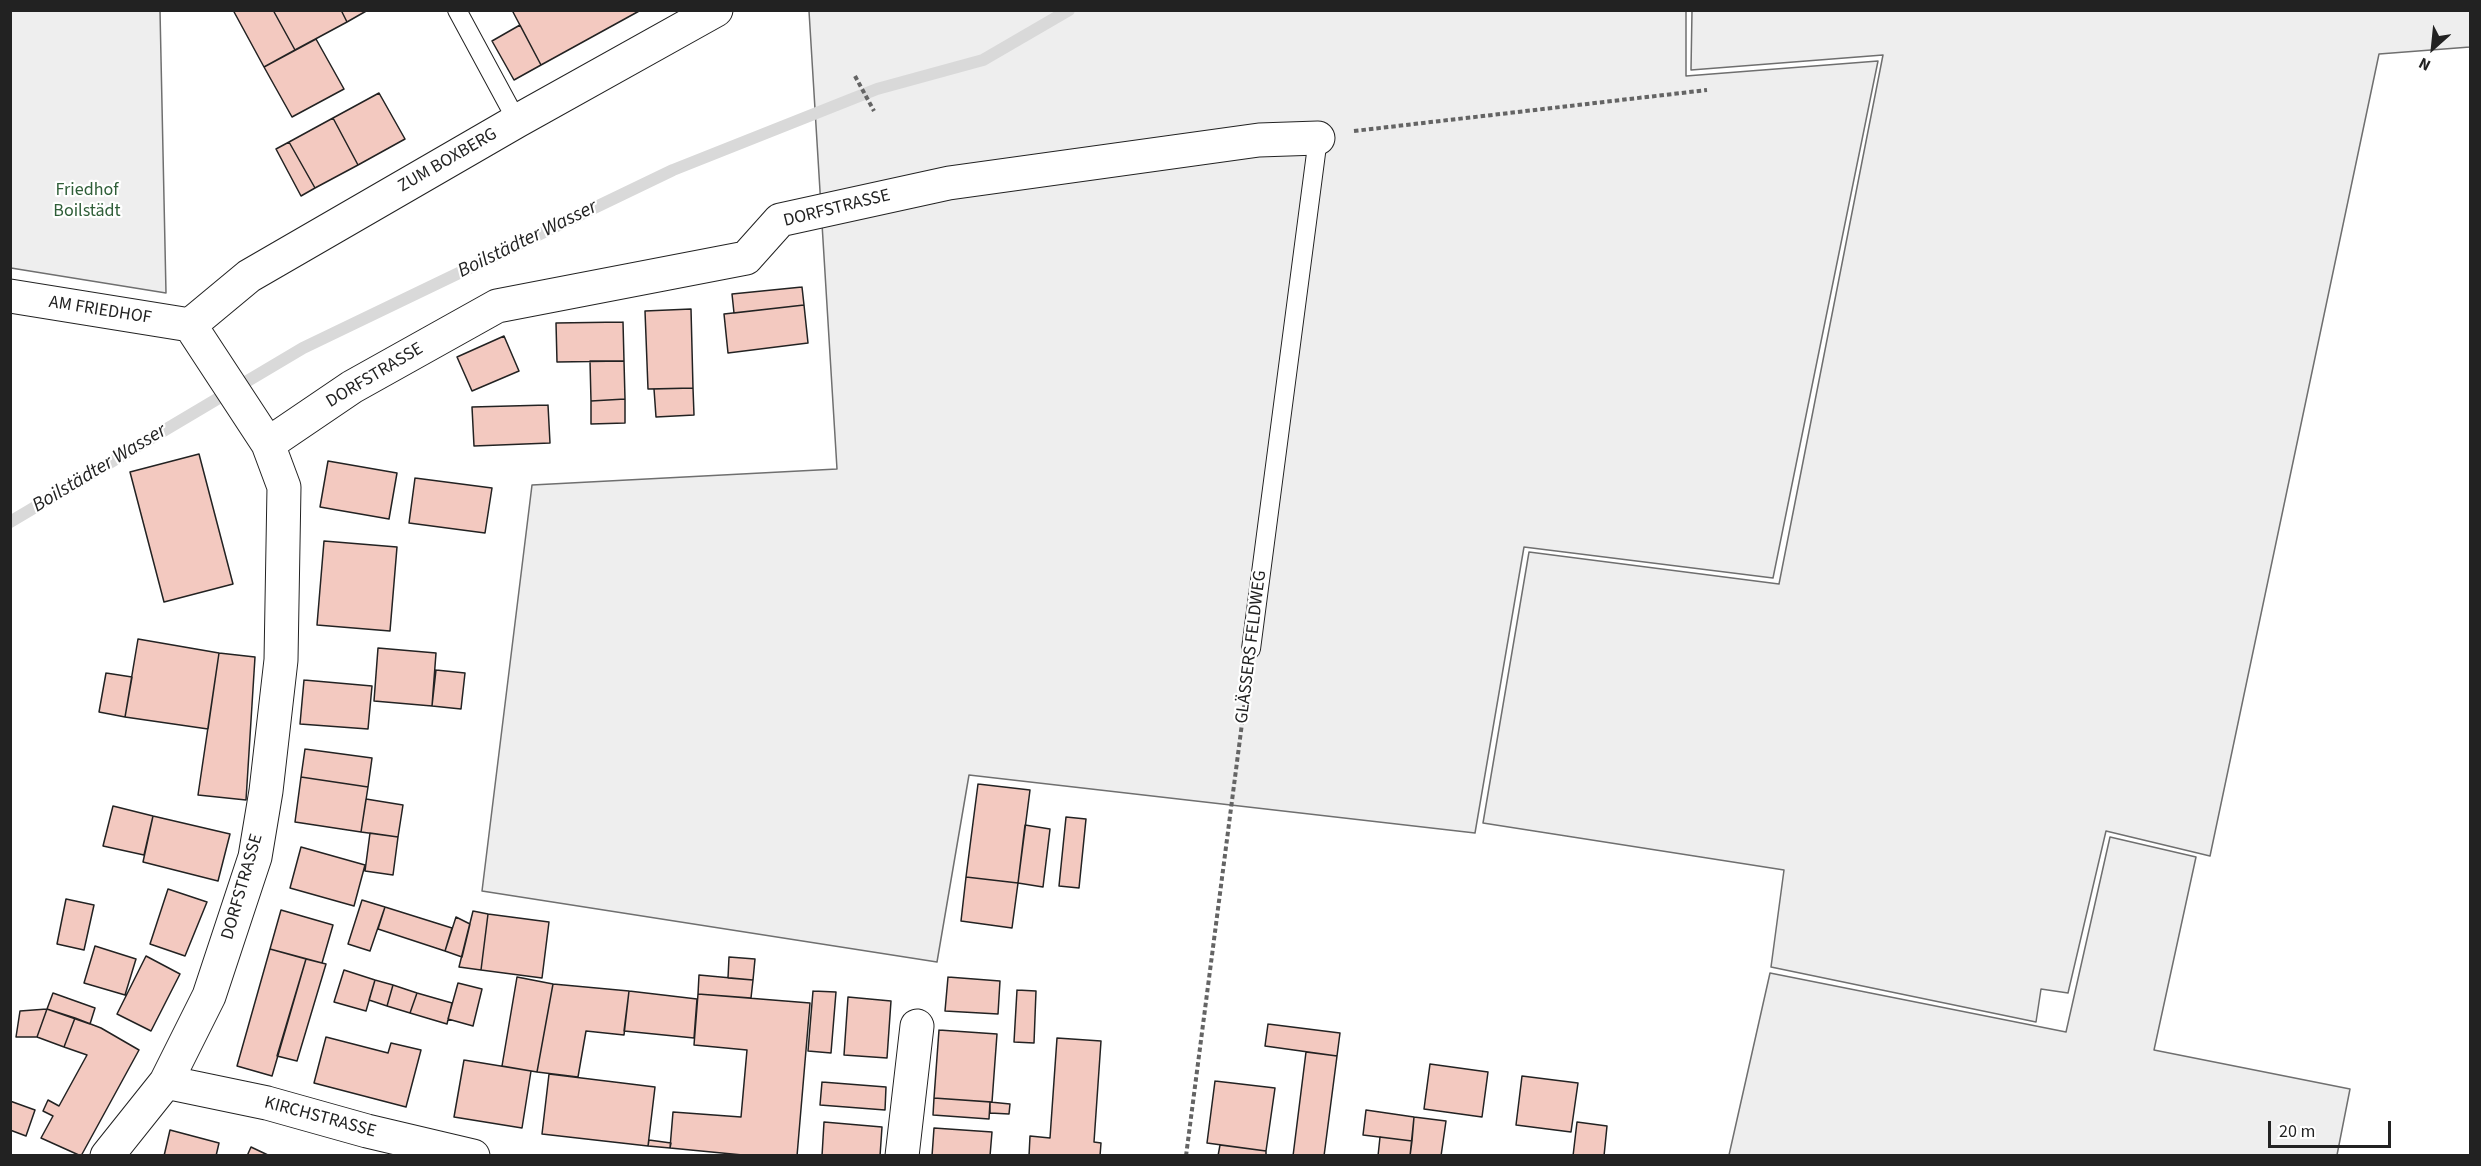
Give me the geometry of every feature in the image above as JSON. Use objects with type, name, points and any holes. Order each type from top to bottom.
[{"type":"street","name":"ZUM BOXBERG","points":[[190,326],[249,276],[517,121],[716,10]]},
{"type":"street","name":"DORFSTRASSE","points":[[268,444],[352,387],[497,306],[746,258],[780,220],[949,183],[1259,140],[1318,138]]},
{"type":"street","name":"AM FRIEDHOF","points":[[10,296],[190,326]]},
{"type":"street","name":"DORFSTRASSE","points":[[106,1155],[166,1082],[209,996],[255,857],[266,791],[281,660],[284,487],[268,444],[190,326]]},
{"type":"street","points":[[902,1155],[916,1026]]},
{"type":"street","name":"KIRCHSTRASSE","points":[[166,1082],[267,1103],[367,1131],[473,1155]]},
{"type":"lane","points":[[457,10],[517,121]]},
{"type":"lane","name":"GLÄSSERS FELDWEG","points":[[1251,649],[1318,138]]},
{"type":"path","points":[[855,76],[874,111]]},
{"type":"path","points":[[1318,138],[1356,130],[1707,90]]},
{"type":"path","name":"GLÄSSERS FELDWEG","points":[[1185,1155],[1251,649]]},
{"type":"green space","points":[[1686,10],[1686,76],[1878,61],[1773,578],[1524,547],[1475,833],[969,775],[937,962],[482,891],[532,485],[837,469],[809,11]]},
{"type":"green space","name":"Friedhof Boilstädt","points":[[10,11],[160,11],[166,293],[11,268]]},
{"type":"green space","points":[[1692,11],[2470,11],[2470,47],[2379,54],[2210,856],[2106,831],[2068,993],[2041,989],[2036,1022],[1771,967],[1784,870],[1483,823],[1529,552],[1779,584],[1883,55],[1691,70]]},
{"type":"green space","points":[[2110,837],[2196,857],[2154,1050],[2350,1089],[2337,1155],[1729,1155],[1770,973],[2066,1032]]},
{"type":"building","points":[[233,10],[273,10],[295,50],[264,67]]},
{"type":"building","points":[[273,10],[341,10],[347,22],[295,50]]},
{"type":"building","points":[[341,10],[368,10],[347,22]]},
{"type":"building","points":[[516,10],[641,10],[541,65],[513,12]]},
{"type":"building","points":[[520,25],[541,65],[514,80],[492,41]]},
{"type":"building","points":[[316,39],[344,89],[292,117],[264,67]]},
{"type":"building","points":[[379,93],[405,139],[358,165],[333,118]]},
{"type":"building","points":[[333,118],[358,165],[315,188],[289,142]]},
{"type":"building","points":[[289,142],[315,188],[301,196],[276,149]]},
{"type":"building","points":[[802,287],[804,305],[734,313],[732,294]]},
{"type":"building","points":[[804,305],[808,343],[728,353],[724,314]]},
{"type":"building","points":[[691,309],[693,388],[648,389],[645,311]]},
{"type":"building","points":[[623,322],[624,361],[557,362],[556,323]]},
{"type":"building","points":[[504,336],[519,371],[472,391],[457,357]]},
{"type":"building","points":[[590,361],[624,361],[625,399],[591,401]]},
{"type":"building","points":[[693,388],[694,415],[656,417],[654,389]]},
{"type":"building","points":[[625,399],[625,423],[591,424],[591,401]]},
{"type":"building","points":[[548,405],[550,443],[474,446],[472,407]]},
{"type":"building","points":[[199,454],[233,584],[164,602],[130,472]]},
{"type":"building","points":[[328,461],[397,473],[389,519],[320,507]]},
{"type":"building","points":[[415,478],[492,488],[485,533],[409,523]]},
{"type":"building","points":[[324,541],[397,547],[390,631],[317,625]]},
{"type":"building","points":[[138,639],[219,653],[208,729],[125,717]]},
{"type":"building","points":[[378,648],[436,653],[432,706],[374,701]]},
{"type":"building","points":[[219,653],[255,657],[246,800],[198,795]]},
{"type":"building","points":[[436,670],[465,673],[461,709],[432,706]]},
{"type":"building","points":[[106,673],[132,677],[125,717],[99,712]]},
{"type":"building","points":[[304,680],[372,686],[368,729],[300,724]]},
{"type":"building","points":[[305,749],[372,758],[368,787],[301,777]]},
{"type":"building","points":[[301,777],[368,787],[361,832],[295,822]]},
{"type":"building","points":[[978,784],[1030,790],[1018,883],[966,877]]},
{"type":"building","points":[[366,799],[403,805],[398,837],[361,832]]},
{"type":"building","points":[[113,806],[153,816],[144,855],[103,846]]},
{"type":"building","points":[[153,816],[230,834],[218,881],[143,862]]},
{"type":"building","points":[[1066,817],[1086,819],[1079,888],[1059,886]]},
{"type":"building","points":[[1025,825],[1050,829],[1043,887],[1018,883]]},
{"type":"building","points":[[370,833],[398,837],[393,875],[365,871]]},
{"type":"building","points":[[301,847],[365,865],[354,906],[290,888]]},
{"type":"building","points":[[966,877],[1018,883],[1012,928],[961,921]]},
{"type":"building","points":[[168,889],[207,902],[185,956],[150,944]]},
{"type":"building","points":[[66,899],[94,905],[84,950],[57,944]]},
{"type":"building","points":[[362,900],[385,907],[370,951],[348,944]]},
{"type":"building","points":[[385,907],[452,928],[445,951],[378,929]]},
{"type":"building","points":[[281,910],[333,925],[322,963],[270,949]]},
{"type":"building","points":[[473,911],[488,914],[481,970],[459,967]]},
{"type":"building","points":[[488,914],[549,922],[542,978],[481,970]]},
{"type":"building","points":[[456,917],[470,924],[462,957],[445,951]]},
{"type":"building","points":[[95,946],[136,959],[125,995],[84,983]]},
{"type":"building","points":[[270,949],[306,959],[272,1076],[237,1066]]},
{"type":"building","points":[[146,956],[180,974],[151,1031],[117,1014]]},
{"type":"building","points":[[729,957],[755,959],[753,980],[728,978]]},
{"type":"building","points":[[306,959],[326,964],[297,1061],[277,1056]]},
{"type":"building","points":[[344,970],[375,980],[366,1011],[334,1002]]},
{"type":"building","points":[[699,975],[753,980],[751,998],[698,994]]},
{"type":"building","points":[[517,977],[553,984],[537,1072],[502,1066]]},
{"type":"building","points":[[948,977],[1000,981],[998,1014],[945,1011]]},
{"type":"building","points":[[375,980],[393,985],[387,1006],[369,1000]]},
{"type":"building","points":[[458,983],[482,989],[473,1026],[448,1019]]},
{"type":"building","points":[[553,984],[629,991],[624,1035],[586,1031],[578,1077],[537,1072]]},
{"type":"building","points":[[393,985],[417,993],[410,1013],[387,1006]]},
{"type":"building","points":[[1017,990],[1036,991],[1034,1043],[1014,1042]]},
{"type":"building","points":[[629,991],[697,999],[694,1038],[624,1031]]},
{"type":"building","points":[[813,991],[836,992],[831,1053],[808,1051]]},
{"type":"building","points":[[53,993],[95,1008],[90,1024],[47,1009]]},
{"type":"building","points":[[417,993],[452,1003],[447,1024],[410,1013]]},
{"type":"building","points":[[698,994],[810,1003],[797,1156],[753,1156],[670,1148],[673,1112],[741,1117],[747,1050],[694,1045]]},
{"type":"building","points":[[848,997],[891,1001],[887,1058],[844,1055]]},
{"type":"building","points":[[47,1009],[37,1037],[16,1037],[20,1011]]},
{"type":"building","points":[[47,1009],[75,1018],[64,1047],[37,1037]]},
{"type":"building","points":[[75,1018],[101,1028],[139,1050],[81,1156],[41,1138],[53,1116],[43,1111],[48,1100],[59,1106],[87,1055],[64,1047]]},
{"type":"building","points":[[1268,1024],[1340,1033],[1337,1056],[1265,1046]]},
{"type":"building","points":[[939,1030],[997,1034],[992,1102],[934,1098]]},
{"type":"building","points":[[326,1037],[388,1053],[391,1043],[421,1050],[406,1107],[314,1083]]},
{"type":"building","points":[[1057,1038],[1101,1041],[1094,1142],[1101,1143],[1100,1156],[1029,1156],[1030,1136],[1050,1138]]},
{"type":"building","points":[[1306,1052],[1337,1056],[1324,1156],[1293,1156]]},
{"type":"building","points":[[464,1060],[531,1071],[522,1128],[454,1117]]},
{"type":"building","points":[[1430,1064],[1488,1072],[1482,1117],[1424,1109]]},
{"type":"building","points":[[549,1074],[655,1087],[648,1146],[542,1134]]},
{"type":"building","points":[[1522,1076],[1578,1083],[1571,1132],[1516,1125]]},
{"type":"building","points":[[1215,1081],[1275,1088],[1266,1151],[1207,1143]]},
{"type":"building","points":[[822,1082],[886,1087],[885,1110],[820,1105]]},
{"type":"building","points":[[934,1098],[990,1102],[989,1119],[933,1115]]},
{"type":"building","points":[[10,1101],[35,1110],[26,1136],[10,1130]]},
{"type":"building","points":[[990,1102],[1010,1104],[1009,1114],[990,1113]]},
{"type":"building","points":[[1366,1110],[1414,1117],[1412,1141],[1363,1135]]},
{"type":"building","points":[[1414,1117],[1446,1121],[1441,1156],[1410,1156]]},
{"type":"building","points":[[824,1122],[882,1127],[880,1156],[822,1156]]},
{"type":"building","points":[[1577,1122],[1607,1126],[1604,1156],[1573,1156]]},
{"type":"building","points":[[934,1128],[992,1132],[990,1156],[932,1156]]},
{"type":"building","points":[[170,1130],[219,1143],[216,1156],[164,1156]]},
{"type":"building","points":[[1380,1137],[1412,1141],[1410,1156],[1378,1156]]},
{"type":"building","points":[[649,1140],[671,1143],[670,1148],[648,1146]]},
{"type":"building","points":[[1220,1145],[1266,1151],[1266,1156],[1218,1156]]},
{"type":"building","points":[[251,1147],[270,1156],[247,1156]]},
{"type":"waterway","name":"Boilstädter Wasser","points":[[10,522],[303,348],[673,170],[877,89],[983,60],[1069,10]]}]
